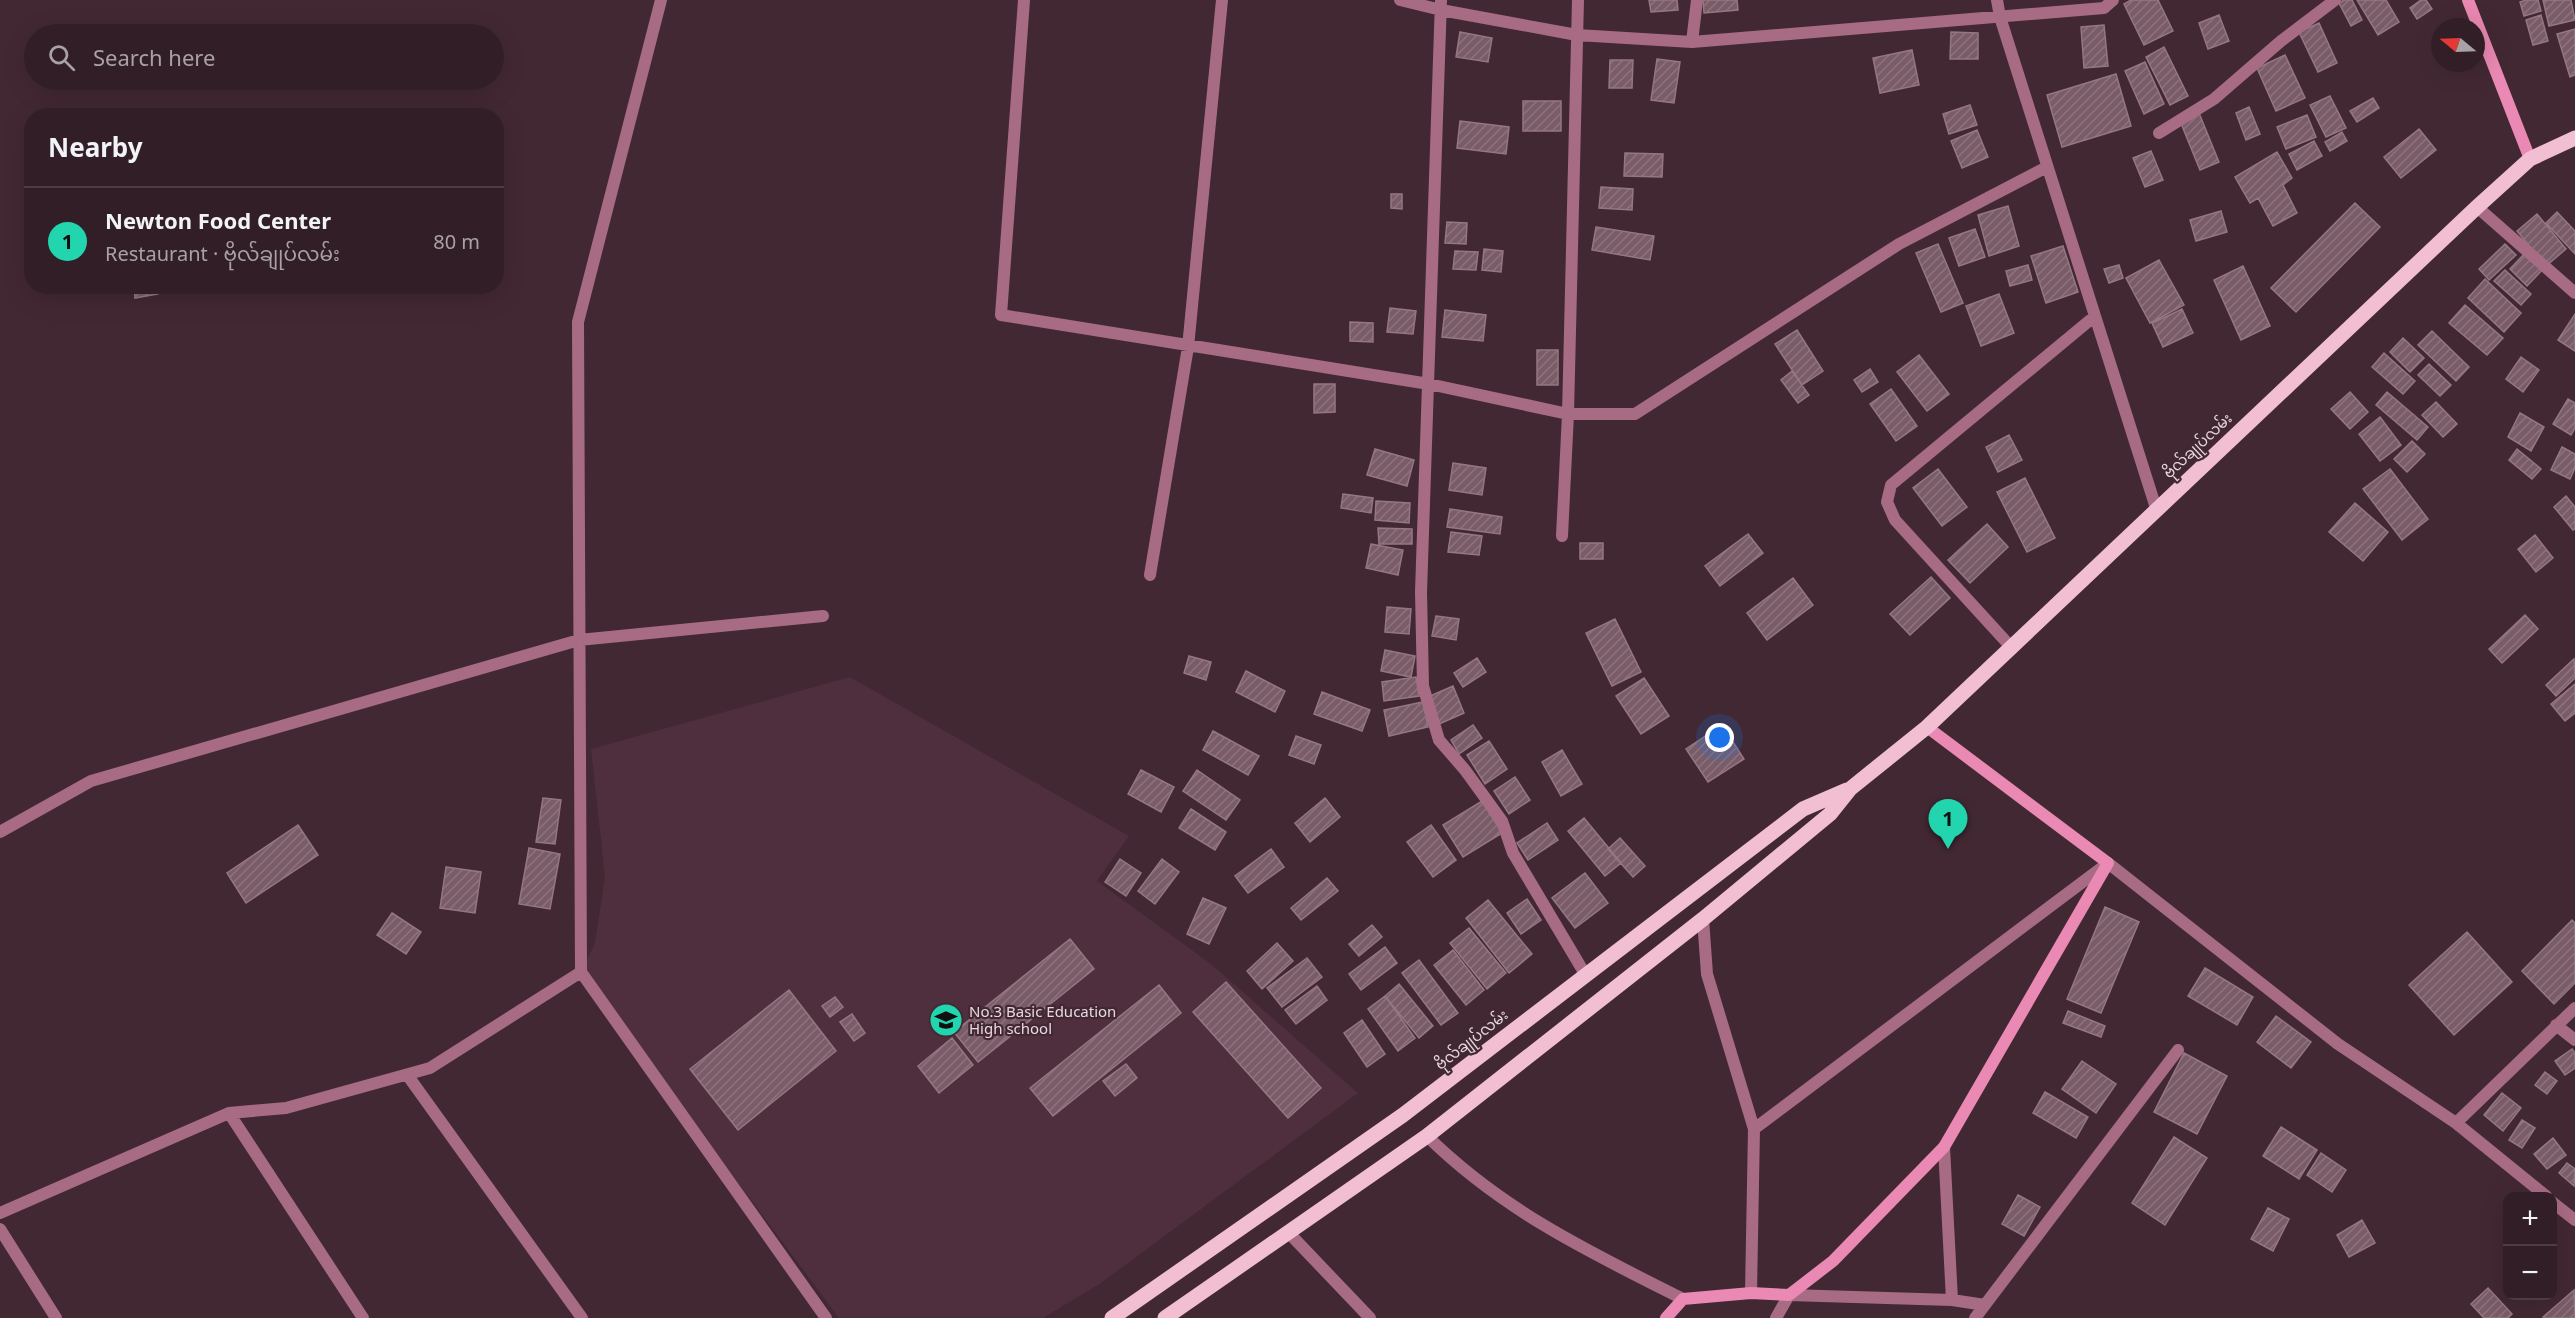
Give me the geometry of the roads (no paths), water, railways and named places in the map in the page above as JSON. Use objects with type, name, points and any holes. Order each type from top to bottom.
[{"type":"main road","name":"ဗိုလ်ချုပ်လမ်း","points":[[1166,1318],[1427,1136],[1703,919],[1830,814],[1850,789],[1927,727],[2156,508],[2477,207],[2530,159],[2575,138]]},
{"type":"main road","name":"ဗိုလ်ချုပ်လမ်း","points":[[1112,1318],[1393,1122],[1803,809],[1850,789]]},
{"type":"street","points":[[661,0],[578,322],[581,972],[826,1318]]},
{"type":"street","points":[[1024,0],[1001,315],[1188,347],[1429,384],[1568,414],[1635,414],[1899,244],[2047,167]]},
{"type":"street","points":[[1150,575],[1188,347],[1222,0]]},
{"type":"street","points":[[1400,0],[1441,5],[1577,35],[1692,42],[2104,8],[2113,0]]},
{"type":"street","points":[[1562,536],[1568,414],[1578,0]]},
{"type":"street","points":[[1692,42],[1697,0]]},
{"type":"street","points":[[1997,0],[2000,17],[2156,508]]},
{"type":"street","points":[[2159,133],[2214,99],[2281,41],[2335,0]]},
{"type":"street","points":[[2468,0],[2530,159]]},
{"type":"street","points":[[1441,5],[1421,592],[1423,686],[1439,740],[1465,770],[1502,820],[1513,853],[1585,974]]},
{"type":"street","points":[[2477,207],[2575,293]]},
{"type":"street","points":[[2011,647],[1895,520],[1887,502],[1891,484],[2095,316]]},
{"type":"street","points":[[0,832],[91,781],[579,640],[823,616]]},
{"type":"street","points":[[1927,727],[2108,863],[2338,1044],[2456,1123],[2540,1192]]},
{"type":"street","points":[[1754,1129],[2108,863]]},
{"type":"street","points":[[1776,1318],[1790,1295],[1833,1261],[1944,1147],[2108,863]]},
{"type":"street","points":[[1703,919],[1707,974],[1754,1129],[1751,1293]]},
{"type":"street","points":[[0,1213],[229,1113],[286,1108],[408,1076],[430,1068],[581,972]]},
{"type":"street","points":[[2456,1123],[2575,1008]]},
{"type":"street","points":[[2556,1025],[2575,1040]]},
{"type":"street","points":[[1975,1318],[2178,1050]]},
{"type":"street","points":[[408,1076],[582,1318]]},
{"type":"street","points":[[229,1113],[363,1318]]},
{"type":"street","points":[[1427,1136],[1459,1168],[1527,1216],[1603,1259],[1683,1299],[1751,1293],[1952,1300],[1985,1305]]},
{"type":"street","points":[[1944,1147],[1952,1300]]},
{"type":"street","points":[[2557,1205],[2575,1220]]},
{"type":"street","points":[[0,1229],[56,1318]]},
{"type":"street","points":[[1288,1232],[1370,1318]]},
{"type":"street","points":[[1666,1318],[1683,1299]]},
{"type":"place","name":"Newton Food Center","points":[[1948,849]]},
{"type":"place","name":"No.3 Basic Education High school","points":[[946,1020]]}]
